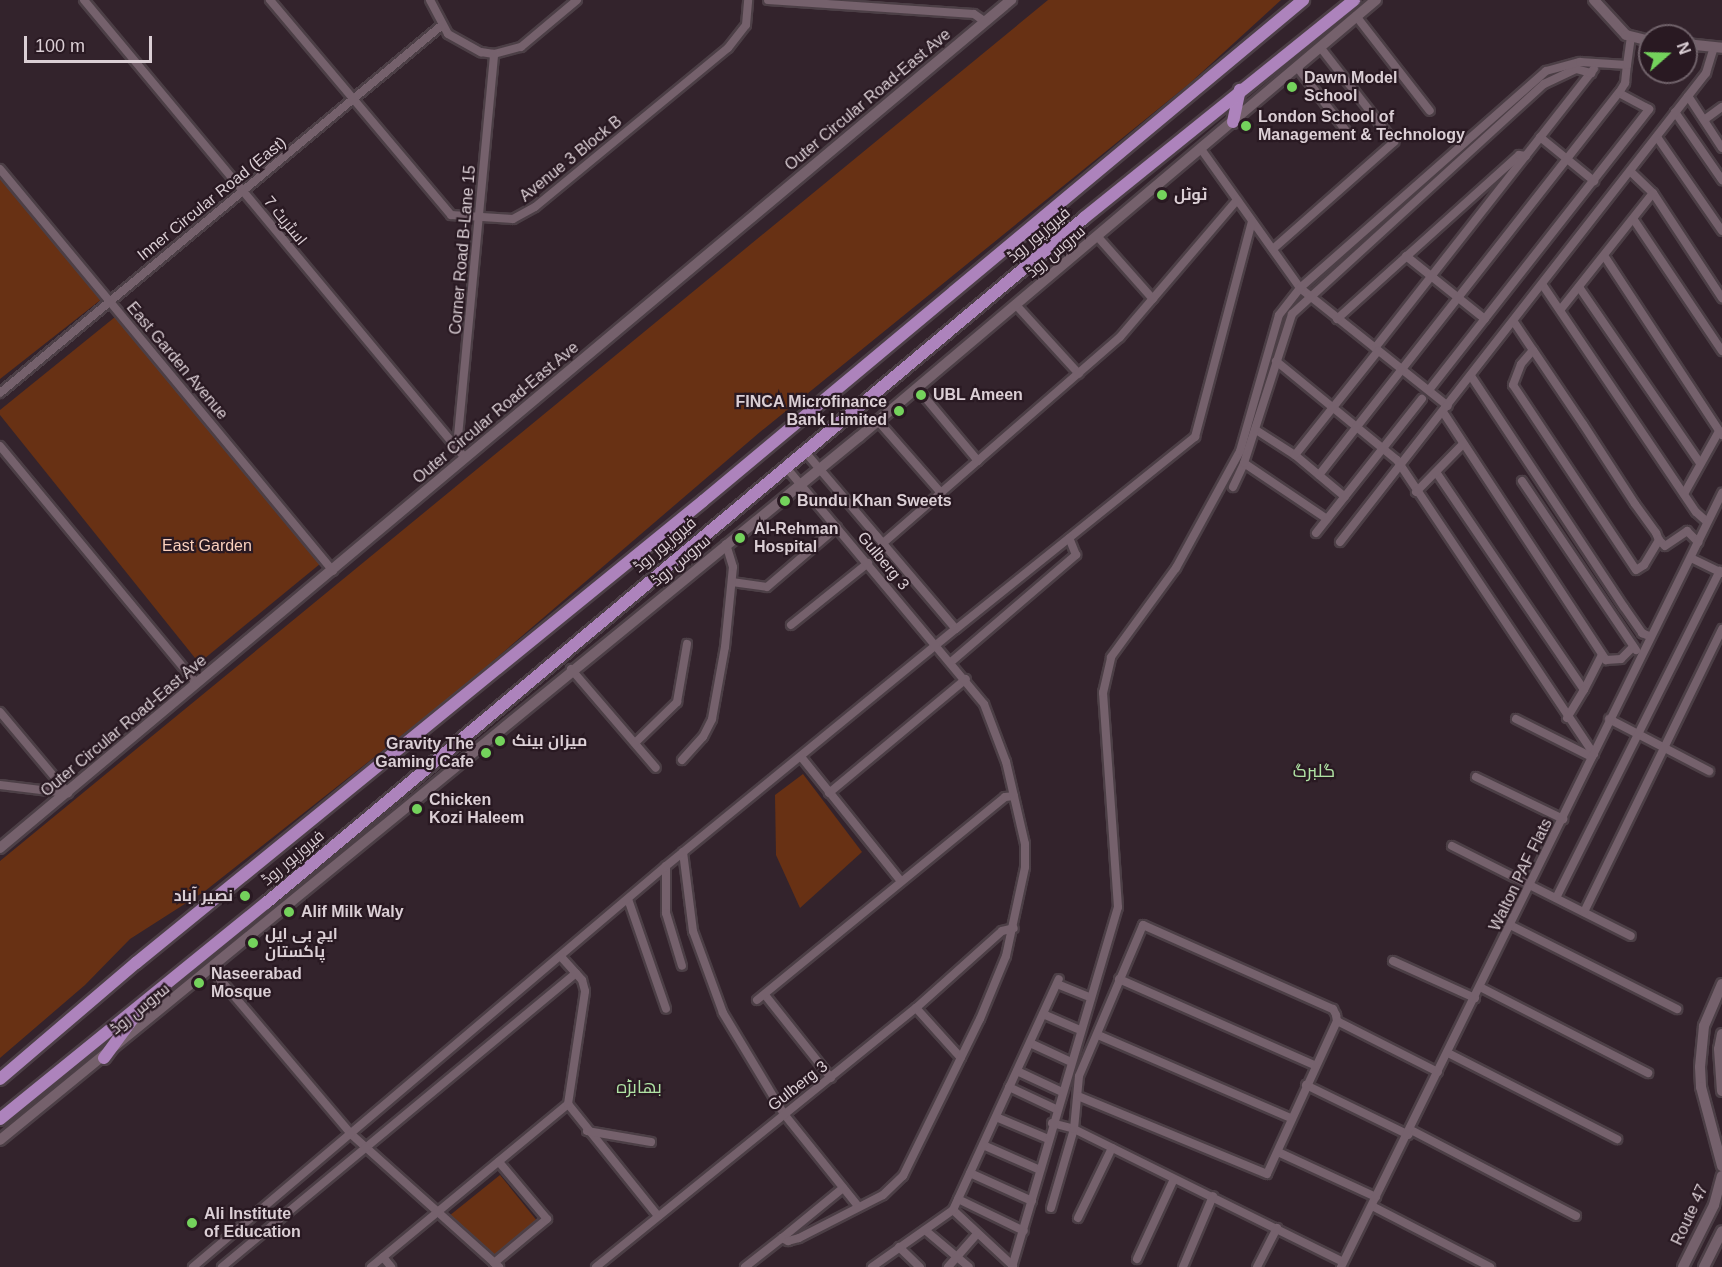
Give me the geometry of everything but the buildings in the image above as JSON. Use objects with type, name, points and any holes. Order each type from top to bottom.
[{"type":"main road","name":"فیروزپور روڈ","points":[[0,1079],[152,949],[686,516],[1304,0]]},
{"type":"main road","name":"فیروزپور روڈ","points":[[0,1119],[806,453],[1240,90],[1354,0]]},
{"type":"main road","points":[[1233,122],[1240,90]]},
{"type":"main road","points":[[104,1058],[148,998]]},
{"type":"street","name":"اسٹریٹ 7","points":[[84,0],[465,458]]},
{"type":"street","name":"Avenue 3 Block B","points":[[270,0],[443,208],[451,215],[479,219],[513,219],[535,207],[728,48],[746,25],[748,0]]},
{"type":"street","points":[[430,0],[441,27],[472,48],[494,54],[521,47],[578,0]]},
{"type":"street","points":[[768,0],[974,14],[984,21]]},
{"type":"street","name":"Outer Circular Road-East Ave","points":[[0,848],[1011,0]]},
{"type":"street","name":"سروس روڈ","points":[[0,1140],[212,970],[571,669],[878,421],[1376,0]]},
{"type":"street","points":[[1593,0],[1632,38],[1638,39]]},
{"type":"street","points":[[1356,16],[1430,111]]},
{"type":"street","name":"Inner Circular Road (East)","points":[[0,393],[441,27]]},
{"type":"street","points":[[1319,475],[1359,427],[1619,93],[1632,38]]},
{"type":"street","points":[[1340,542],[1658,137],[1712,63],[1718,47],[1698,45]]},
{"type":"street","points":[[1274,249],[1394,142],[1320,47]]},
{"type":"street","name":"Corner Road B-Lane 15","points":[[457,447],[494,54]]},
{"type":"street","points":[[1295,455],[1597,63]]},
{"type":"street","points":[[953,1210],[1013,1267],[1056,1109],[1118,907],[1103,693],[1112,657],[1176,568],[1240,452],[1279,315],[1300,288],[1546,71],[1568,64],[1627,65]]},
{"type":"street","points":[[1297,67],[1350,136]]},
{"type":"street","points":[[1233,487],[1256,430],[1276,361],[1293,314],[1309,296],[1544,84],[1576,69],[1591,73]]},
{"type":"street","points":[[1429,390],[1649,109],[1619,93]]},
{"type":"street","points":[[1688,96],[1722,148]]},
{"type":"street","points":[[1704,120],[1722,107]]},
{"type":"street","points":[[1675,112],[1722,180]]},
{"type":"street","points":[[1658,137],[1722,231]]},
{"type":"street","points":[[1540,138],[1594,181]]},
{"type":"street","points":[[1201,149],[1300,288],[1429,390],[1445,409],[1463,444],[1602,655],[1609,663],[1614,662],[1632,648]]},
{"type":"street","points":[[1337,319],[1519,155],[1526,156]]},
{"type":"street","name":"East Garden Avenue","points":[[0,169],[333,571]]},
{"type":"street","points":[[1630,171],[1653,193],[1722,298]]},
{"type":"street","points":[[1561,309],[1605,257],[1653,193]]},
{"type":"street","points":[[882,543],[1120,337],[1237,200]]},
{"type":"street","points":[[1634,220],[1722,351]]},
{"type":"street","points":[[193,1267],[666,866],[802,758],[935,645],[1195,437],[1252,221]]},
{"type":"street","points":[[1097,236],[1153,299]]},
{"type":"street","points":[[1407,256],[1485,320]]},
{"type":"street","points":[[1605,257],[1720,433],[1700,463],[1684,494]]},
{"type":"street","points":[[1542,284],[1684,494],[1707,522]]},
{"type":"street","points":[[1580,287],[1700,463]]},
{"type":"street","points":[[1016,305],[1079,374]]},
{"type":"street","points":[[1514,322],[1659,540],[1665,546],[1687,531],[1698,542]]},
{"type":"street","points":[[1533,350],[1521,364],[1513,385],[1636,570],[1644,565],[1659,540]]},
{"type":"street","points":[[1276,361],[1384,447],[1593,756]]},
{"type":"street","points":[[1471,376],[1624,607],[1642,633],[1649,636]]},
{"type":"street","points":[[917,388],[978,461]]},
{"type":"street","points":[[1316,533],[1422,399]]},
{"type":"street","points":[[878,421],[941,493]]},
{"type":"street","points":[[1256,430],[1295,455],[1345,496]]},
{"type":"street","points":[[1416,492],[1463,444]]},
{"type":"street","points":[[0,446],[196,683]]},
{"type":"street","points":[[806,453],[956,629]]},
{"type":"street","points":[[1244,463],[1327,519]]},
{"type":"street","name":"Gulberg 3","points":[[745,1267],[782,1238],[788,1241],[799,1238],[883,1195],[903,1176],[961,1058],[1014,928],[1025,867],[1024,844],[1014,796],[993,725],[966,679],[787,468]]},
{"type":"street","points":[[1436,472],[1584,690]]},
{"type":"street","points":[[1522,481],[1632,648],[1641,652]]},
{"type":"street","name":"Walton PAF Flats","points":[[1342,1264],[1512,926],[1641,652],[1691,558],[1722,493]]},
{"type":"street","points":[[732,582],[767,587],[837,527]]},
{"type":"street","points":[[951,662],[1076,555],[1069,538]]},
{"type":"street","points":[[682,760],[703,737],[712,719],[732,582],[732,557],[726,544]]},
{"type":"street","points":[[1556,898],[1721,572],[1691,558]]},
{"type":"street","points":[[791,625],[868,563]]},
{"type":"street","points":[[1584,912],[1722,629]]},
{"type":"street","points":[[635,743],[677,702],[687,644]]},
{"type":"street","points":[[1567,718],[1602,655]]},
{"type":"street","points":[[571,669],[656,768]]},
{"type":"street","points":[[829,793],[966,679]]},
{"type":"street","points":[[0,712],[68,793]]},
{"type":"street","points":[[1516,719],[1593,756]]},
{"type":"street","points":[[1609,719],[1709,771]]},
{"type":"street","points":[[802,758],[901,881]]},
{"type":"street","points":[[1476,777],[1563,819]]},
{"type":"street","points":[[0,785],[68,793]]},
{"type":"street","points":[[757,1000],[1005,797],[1014,796]]},
{"type":"street","points":[[1452,846],[1631,936]]},
{"type":"street","points":[[683,852],[689,909],[707,971],[723,1013],[784,1114],[858,1206]]},
{"type":"street","points":[[666,866],[666,913],[682,966]]},
{"type":"street","points":[[628,899],[666,1009]]},
{"type":"street","points":[[1051,1208],[1074,1129],[1079,1076],[1143,926],[1333,1009],[1337,1020],[1438,1072]]},
{"type":"street","points":[[1512,926],[1677,1009]]},
{"type":"street","name":"Gulberg 3","points":[[597,1267],[916,1008],[1002,931],[1014,928]]},
{"type":"street","points":[[371,1267],[568,1104],[585,991],[576,973],[561,957]]},
{"type":"street","points":[[1393,961],[1474,998]]},
{"type":"street","points":[[212,970],[351,1134],[497,1265],[547,1219],[499,1162]]},
{"type":"street","points":[[222,1267],[576,973]]},
{"type":"street","points":[[1119,979],[1314,1065]]},
{"type":"street","points":[[872,1267],[953,1210],[1058,982],[1090,998]]},
{"type":"street","points":[[1722,984],[1704,1026],[1700,1067],[1701,1087],[1722,1166]]},
{"type":"street","points":[[1480,987],[1648,1073]]},
{"type":"street","points":[[765,995],[831,1078]]},
{"type":"street","points":[[916,1008],[961,1058]]},
{"type":"street","points":[[1043,1014],[1080,1030]]},
{"type":"street","points":[[1078,1096],[1267,1174],[1314,1065],[1337,1020]]},
{"type":"street","points":[[1722,1034],[1719,1049],[1722,1091]]},
{"type":"street","points":[[1098,1035],[1292,1118]]},
{"type":"street","points":[[1030,1043],[1071,1062]]},
{"type":"street","points":[[1448,1053],[1617,1139]]},
{"type":"street","points":[[1017,1071],[1062,1092]]},
{"type":"street","points":[[1306,1086],[1410,1132],[1576,1216]]},
{"type":"street","points":[[1010,1087],[1056,1109]]},
{"type":"street","points":[[568,1104],[587,1131],[658,1216]]},
{"type":"street","points":[[996,1117],[1048,1139]]},
{"type":"street","points":[[1052,1123],[1074,1129],[1174,1179],[1214,1196],[1342,1264]]},
{"type":"street","points":[[587,1131],[651,1142]]},
{"type":"street","points":[[983,1145],[1040,1170]]},
{"type":"street","points":[[1078,1218],[1112,1148]]},
{"type":"street","points":[[1278,1152],[1376,1197]]},
{"type":"street","points":[[970,1173],[1032,1201]]},
{"type":"street","name":"Route 47","points":[[1683,1267],[1714,1205],[1722,1176]]},
{"type":"street","points":[[1137,1259],[1174,1179]]},
{"type":"street","points":[[782,1238],[843,1188]]},
{"type":"street","points":[[1183,1267],[1214,1196]]},
{"type":"street","points":[[958,1199],[1024,1231]]},
{"type":"street","points":[[1372,1206],[1490,1267]]},
{"type":"street","points":[[1257,1267],[1277,1228]]},
{"type":"street","points":[[925,1230],[969,1267]]},
{"type":"street","points":[[1704,1267],[1722,1232]]},
{"type":"street","points":[[948,1267],[977,1234]]},
{"type":"street","points":[[899,1247],[910,1264],[920,1267]]},
{"type":"street","points":[[383,1257],[391,1267]]},
{"type":"green space","points":[[1048,0],[1281,0],[1189,84],[760,432],[458,691],[205,891],[130,939],[85,985],[0,1058],[0,861]]},
{"type":"green space","points":[[0,178],[103,298],[0,379]]},
{"type":"green space","name":"East Garden","points":[[115,317],[326,559],[199,663],[0,415],[0,410]]},
{"type":"green space","points":[[803,774],[862,852],[800,908],[776,855],[775,795]]},
{"type":"green space","points":[[500,1175],[538,1222],[496,1259],[449,1216]]},
{"type":"place","name":"Dawn Model School","points":[[1292,87]]},
{"type":"place","name":"London School of Management & Technology","points":[[1246,126]]},
{"type":"place","name":"ٹوٹل","points":[[1162,195]]},
{"type":"place","name":"UBL Ameen","points":[[921,395]]},
{"type":"place","name":"FINCA Microfinance Bank Limited","points":[[899,411]]},
{"type":"place","name":"Bundu Khan Sweets","points":[[785,501]]},
{"type":"place","name":"Al-Rehman Hospital","points":[[740,538]]},
{"type":"place","name":"میزان بینک","points":[[500,741]]},
{"type":"place","name":"Gravity The Gaming Cafe","points":[[486,753]]},
{"type":"place","name":"Chicken Kozi Haleem","points":[[417,809]]},
{"type":"place","name":"نصیر آباد","points":[[245,896]]},
{"type":"place","name":"Alif Milk Waly","points":[[289,912]]},
{"type":"place","name":"ایچ بی ایل پاکستان","points":[[253,943]]},
{"type":"place","name":"Naseerabad Mosque","points":[[199,983]]},
{"type":"place","name":"Ali Institute of Education","points":[[192,1223]]},
{"type":"district","name":"گلبرگ","points":[[1314,771]]},
{"type":"district","name":"بھابڑہ","points":[[639,1087]]}]
